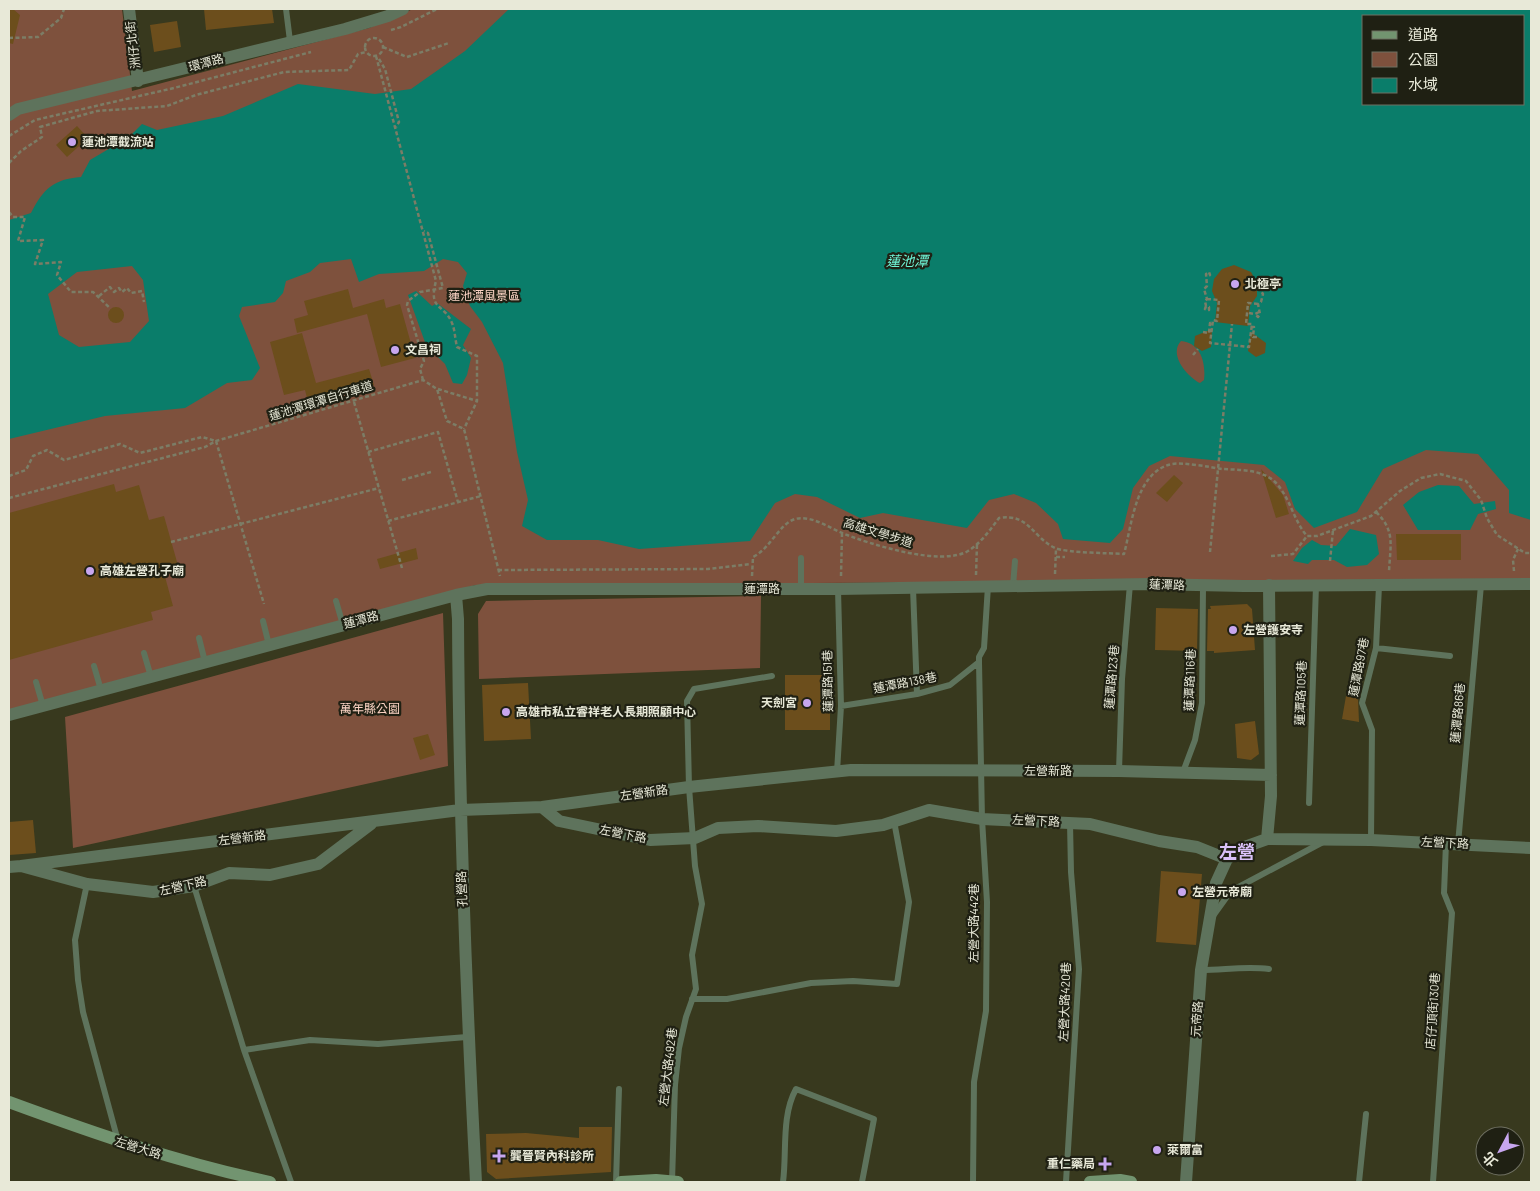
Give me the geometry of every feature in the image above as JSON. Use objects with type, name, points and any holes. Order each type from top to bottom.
[{"type":"street","name":"洲仔北街","points":[[129,9],[138,81]]},
{"type":"street","name":"環潭路","points":[[9,115],[18,109],[138,81],[354,26],[388,16],[403,9]]},
{"type":"street","name":"蓮潭路","points":[[9,715],[456,595],[487,589],[801,588],[839,583],[913,587],[1130,584],[1378,586],[1531,584]]},
{"type":"street","points":[[1267,839],[1271,796],[1269,585]]},
{"type":"street","name":"孔營路","points":[[456,595],[467,1037],[476,1182]]},
{"type":"street","name":"左營新路","points":[[15,867],[460,810],[542,808],[689,787],[837,772],[1119,771],[1271,775]]},
{"type":"street","name":"左營下路","points":[[542,808],[559,821],[650,840],[695,838],[718,828],[758,826],[836,831],[894,821],[928,810],[982,819],[1090,824],[1159,841],[1197,847],[1227,859],[1242,848],[1267,839],[1371,840],[1531,848]]},
{"type":"street","name":"左營下路","points":[[15,867],[87,884],[153,892],[194,886],[229,873],[270,875],[318,864],[373,822]]},
{"type":"street","name":"元帝路","points":[[1186,1182],[1200,970],[1216,883],[1227,859]]},
{"type":"street","name":"左營大路","points":[[9,1102],[118,1142],[210,1169],[270,1182]]},
{"type":"street","points":[[621,1182],[678,1182]]},
{"type":"street","points":[[1090,1182],[1124,1182]]},
{"type":"lane","points":[[286,9],[290,41]]},
{"type":"lane","points":[[801,558],[801,588]]},
{"type":"lane","points":[[1013,586],[1015,561]]},
{"type":"lane","name":"蓮潭路151巷","points":[[837,772],[841,706],[839,583]]},
{"type":"lane","name":"蓮潭路123巷","points":[[1119,771],[1122,679],[1130,584]]},
{"type":"lane","name":"蓮潭路105巷","points":[[1310,803],[1316,585]]},
{"type":"lane","name":"蓮潭路86巷","points":[[1452,844],[1481,585]]},
{"type":"lane","points":[[979,662],[984,648],[988,586]]},
{"type":"lane","name":"蓮潭路116巷","points":[[1184,772],[1195,740],[1202,703],[1203,586]]},
{"type":"lane","name":"蓮潭路97巷","points":[[1371,840],[1372,730],[1362,703],[1376,648],[1378,586]]},
{"type":"lane","points":[[913,587],[917,694]]},
{"type":"lane","points":[[336,602],[343,625]]},
{"type":"lane","points":[[263,621],[270,645]]},
{"type":"lane","points":[[199,638],[205,662]]},
{"type":"lane","points":[[1376,648],[1450,656]]},
{"type":"lane","points":[[144,653],[151,677]]},
{"type":"lane","name":"蓮潭路138巷","points":[[841,706],[917,694],[950,685],[979,662]]},
{"type":"lane","name":"左營大路442巷","points":[[973,1182],[974,1082],[986,1011],[987,902],[982,819],[979,662]]},
{"type":"lane","points":[[94,666],[101,690]]},
{"type":"lane","name":"左營大路492巷","points":[[672,1182],[675,1085],[682,1032],[696,988],[692,955],[702,904],[695,866],[695,838],[689,787],[687,701],[694,690],[772,676]]},
{"type":"lane","points":[[36,682],[43,706]]},
{"type":"lane","points":[[692,998],[727,999],[812,983],[897,984],[909,902],[894,821]]},
{"type":"lane","name":"左營大路420巷","points":[[1066,1182],[1079,969],[1071,872],[1070,823]]},
{"type":"lane","points":[[1210,921],[1231,891],[1328,839]]},
{"type":"lane","name":"店仔頂街130巷","points":[[1433,1182],[1452,913],[1444,893],[1452,844]]},
{"type":"lane","points":[[87,884],[75,940],[78,980],[83,1012],[118,1142]]},
{"type":"lane","points":[[194,886],[244,1050],[291,1182]]},
{"type":"lane","points":[[1200,970],[1226,970],[1244,966],[1268,969]]},
{"type":"lane","points":[[244,1050],[310,1040],[378,1044],[467,1037]]},
{"type":"lane","points":[[616,1182],[620,1089]]},
{"type":"lane","points":[[783,1182],[786,1134],[792,1097],[796,1089],[874,1119],[862,1182]]},
{"type":"lane","points":[[1359,1182],[1366,1114]]},
{"type":"path","points":[[9,38],[38,37],[61,18],[64,9]]},
{"type":"path","points":[[385,31],[401,27],[437,9]]},
{"type":"path","points":[[368,40],[363,37],[377,33],[375,38]]},
{"type":"path","points":[[366,52],[365,44],[368,40],[375,38]]},
{"type":"path","points":[[375,38],[379,40],[383,47],[407,57],[449,43]]},
{"type":"path","points":[[376,56],[382,51],[383,47]]},
{"type":"path","points":[[9,136],[35,120],[174,88],[320,49]]},
{"type":"path","points":[[9,163],[21,151],[42,137],[40,127],[97,111],[168,106],[196,95],[284,72],[349,70],[358,54],[366,52],[376,56],[385,69],[399,122],[396,128]]},
{"type":"path","points":[[376,56],[434,270],[436,281],[434,304],[451,321],[457,347],[477,356],[477,400],[464,429],[501,580]]},
{"type":"path","points":[[9,212],[13,218],[25,217],[18,241],[43,240],[36,264],[61,262],[57,276],[71,292],[93,292],[101,295],[110,308]]},
{"type":"path","points":[[423,231],[428,233],[443,288],[420,292],[408,301],[407,305],[424,361],[420,369],[423,380],[437,389],[477,400]]},
{"type":"path","points":[[1207,277],[1205,284],[1202,286],[1206,298],[1206,306],[1216,309]]},
{"type":"path","points":[[1249,313],[1257,313],[1263,294],[1266,291],[1263,288],[1263,283]]},
{"type":"path","points":[[101,295],[110,287],[114,292],[118,288],[122,292],[127,288],[132,293],[142,291],[144,302]]},
{"type":"path","points":[[1203,332],[1209,333],[1213,320],[1217,321],[1219,300],[1206,298]]},
{"type":"path","points":[[1253,327],[1252,324],[1246,324],[1248,303],[1260,305]]},
{"type":"path","points":[[1211,323],[1210,343],[1249,347],[1253,327]]},
{"type":"path","points":[[1210,552],[1232,324]]},
{"type":"path","points":[[1253,327],[1253,337],[1258,337]]},
{"type":"path","points":[[1211,342],[1249,346]]},
{"type":"path","points":[[1193,355],[1198,349]]},
{"type":"path","name":"蓮池潭環潭自行車道","points":[[9,498],[204,447],[216,441],[354,402],[423,380]]},
{"type":"path","points":[[437,389],[447,421],[464,429]]},
{"type":"path","points":[[354,402],[402,568]]},
{"type":"path","points":[[368,452],[438,432],[458,502]]},
{"type":"path","points":[[9,476],[26,470],[33,456],[47,450],[64,460],[120,444],[140,453],[202,437],[216,441],[264,604]]},
{"type":"path","points":[[1055,574],[1056,549],[1124,554],[1139,494],[1148,480],[1159,470],[1173,464],[1258,472],[1273,480],[1285,494],[1301,528],[1307,536]]},
{"type":"path","points":[[402,480],[431,472]]},
{"type":"path","points":[[1307,536],[1318,536],[1371,516],[1400,491],[1421,478],[1440,474],[1466,481],[1481,500],[1487,518],[1497,535],[1525,553],[1531,553]]},
{"type":"path","points":[[172,542],[379,488]]},
{"type":"path","points":[[388,521],[481,496]]},
{"type":"path","points":[[1376,512],[1386,522],[1390,532],[1389,573]]},
{"type":"path","name":"高雄文學步道","points":[[752,564],[753,557],[763,552],[785,525],[796,519],[816,520],[842,533],[905,553],[954,556],[966,552],[977,544],[999,518],[1011,516],[1028,525],[1056,549]]},
{"type":"path","points":[[1330,561],[1333,530]]},
{"type":"path","points":[[839,583],[842,533]]},
{"type":"path","points":[[1270,556],[1293,554],[1307,536]]},
{"type":"path","points":[[976,576],[977,544]]},
{"type":"path","points":[[1514,572],[1513,560],[1518,548]]},
{"type":"path","points":[[1056,557],[1065,557]]},
{"type":"path","points":[[498,570],[708,569],[752,564],[752,577]]},
{"type":"green space","name":"蓮池潭","points":[[9,9],[122,9],[132,91],[369,28],[413,9],[1531,9],[1531,579],[476,585],[9,711]]},
{"type":"green space","points":[[761,596],[760,668],[479,679],[478,614],[486,601]]},
{"type":"green space","name":"萬年縣公園","points":[[443,613],[448,766],[73,848],[65,717]]},
{"type":"water","name":"蓮池潭","points":[[509,9],[1531,9],[1531,520],[1509,513],[1509,490],[1478,454],[1426,450],[1383,469],[1357,512],[1314,528],[1295,509],[1285,482],[1264,465],[1170,456],[1149,466],[1133,488],[1123,529],[1110,543],[1063,539],[1058,524],[1036,503],[1014,494],[989,500],[967,528],[883,513],[860,518],[817,497],[795,494],[775,503],[750,541],[639,549],[598,540],[547,540],[522,526],[528,500],[517,452],[503,363],[482,322],[470,306],[463,286],[467,273],[458,262],[443,259],[424,271],[379,274],[359,282],[351,259],[320,263],[310,272],[286,281],[283,293],[275,302],[242,307],[239,316],[260,368],[252,380],[227,383],[185,408],[105,416],[9,439],[9,220],[31,213],[45,192],[56,183],[81,177],[90,160],[129,137],[142,124],[157,130],[223,116],[298,84],[375,94],[411,89],[465,51]],"holes":[[[132,266],[143,280],[149,321],[130,342],[79,347],[59,335],[48,294],[77,272]],[[1181,341],[1193,346],[1201,355],[1204,367],[1204,380],[1200,383],[1185,371],[1178,359],[1177,353]]]},
{"type":"water","points":[[416,291],[432,306],[437,303],[471,329],[463,345],[471,358],[467,375],[462,384],[453,383],[445,364],[426,345],[408,295]]},
{"type":"water","points":[[1438,485],[1459,486],[1474,504],[1495,501],[1496,509],[1478,514],[1470,530],[1418,530],[1403,505],[1419,492]]},
{"type":"water","points":[[1350,529],[1376,535],[1379,554],[1367,565],[1347,567],[1334,560],[1312,560],[1308,564],[1293,561],[1302,548],[1312,540],[1321,545],[1336,546]]},
{"type":"building","points":[[9,9],[13,9],[20,15],[13,44],[9,43]]},
{"type":"building","points":[[204,9],[272,9],[274,23],[206,30]]},
{"type":"building","points":[[177,21],[181,47],[154,52],[150,25]]},
{"type":"building","name":"蓮池潭截流站","points":[[77,126],[88,138],[67,157],[56,145]]},
{"type":"building","points":[[1234,265],[1251,272],[1257,283],[1257,296],[1250,306],[1248,326],[1215,322],[1217,303],[1212,291],[1214,279],[1222,269]]},
{"type":"building","points":[[348,289],[353,308],[384,299],[386,308],[400,304],[415,358],[381,367],[367,314],[297,333],[294,319],[308,315],[304,301]]},
{"type":"building","points":[[116,307],[122,309],[124,315],[122,321],[116,323],[110,321],[108,315],[110,309]]},
{"type":"building","points":[[1212,329],[1211,347],[1202,351],[1194,346],[1195,336]]},
{"type":"building","points":[[1251,332],[1266,343],[1265,353],[1256,357],[1248,351]]},
{"type":"building","points":[[302,333],[316,383],[369,369],[374,385],[333,396],[331,392],[307,398],[305,390],[284,395],[270,342]]},
{"type":"building","points":[[1261,469],[1283,495],[1289,514],[1276,518]]},
{"type":"building","points":[[1174,475],[1183,483],[1167,502],[1156,493]]},
{"type":"building","name":"高雄左營孔子廟","points":[[114,484],[116,492],[139,485],[149,520],[164,516],[179,569],[164,573],[173,606],[151,612],[153,620],[9,660],[9,513]]},
{"type":"building","points":[[1396,534],[1461,534],[1461,560],[1397,560]]},
{"type":"building","points":[[416,548],[418,559],[380,569],[377,559]]},
{"type":"building","name":"左營護安寺","points":[[1247,604],[1252,609],[1255,650],[1214,653],[1214,651],[1207,651],[1208,609],[1211,609],[1210,606]]},
{"type":"building","points":[[1156,608],[1198,609],[1197,651],[1155,650]]},
{"type":"building","name":"天劍宮","points":[[785,675],[830,675],[830,730],[785,730]]},
{"type":"building","name":"高雄市私立睿祥老人長期照顧中心","points":[[528,683],[531,739],[484,741],[482,685]]},
{"type":"building","points":[[1346,696],[1358,698],[1359,722],[1342,719]]},
{"type":"building","points":[[1255,721],[1259,754],[1251,760],[1237,758],[1235,724]]},
{"type":"building","points":[[428,734],[435,755],[420,760],[413,738]]},
{"type":"building","points":[[33,820],[36,853],[9,855],[9,822]]},
{"type":"building","points":[[1161,871],[1202,874],[1196,945],[1156,942]]},
{"type":"building","points":[[579,1127],[612,1127],[611,1172],[496,1179],[487,1172],[486,1134],[526,1133],[579,1138]]},
{"type":"place","name":"蓮池潭截流站","points":[[72,142]]},
{"type":"place","name":"北極亭","points":[[1235,284]]},
{"type":"place","name":"文昌祠","points":[[395,350]]},
{"type":"place","name":"高雄左營孔子廟","points":[[90,571]]},
{"type":"place","name":"左營護安寺","points":[[1233,630]]},
{"type":"place","name":"天劍宮","points":[[807,703]]},
{"type":"place","name":"高雄市私立睿祥老人長期照顧中心","points":[[506,712]]},
{"type":"place","name":"左營元帝廟","points":[[1182,892]]},
{"type":"place","name":"萊爾富","points":[[1157,1150]]},
{"type":"place","name":"龔晉賢內科診所","points":[[499,1156]]},
{"type":"place","name":"重仁藥局","points":[[1105,1164]]},
{"type":"district","name":"左營","points":[[1237,852]]},
{"type":"park label","name":"蓮池潭風景區","points":[[484,296]]}]
